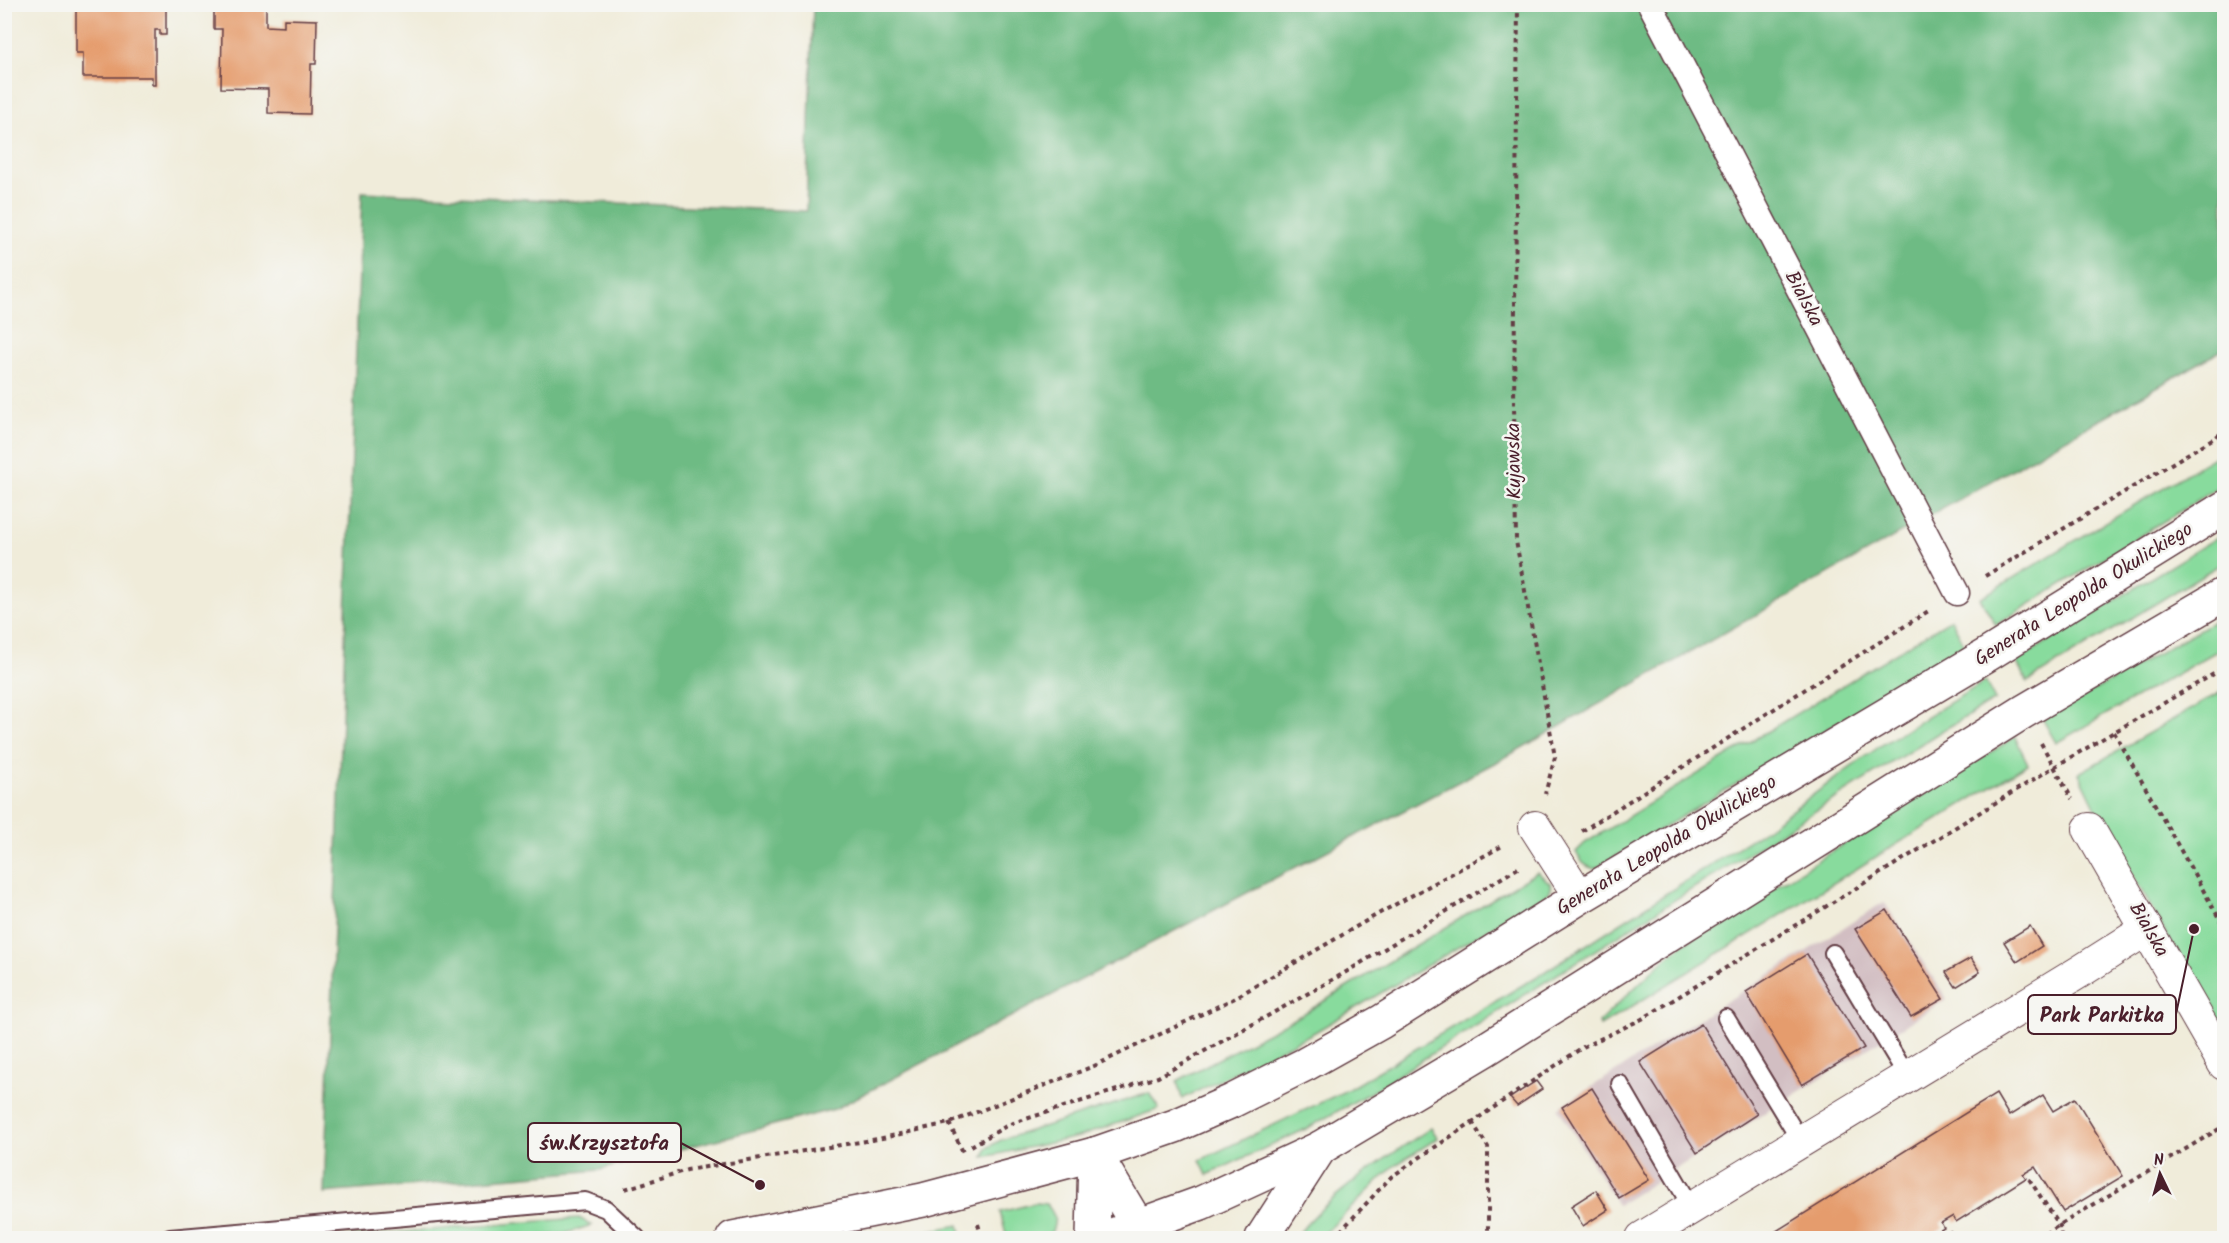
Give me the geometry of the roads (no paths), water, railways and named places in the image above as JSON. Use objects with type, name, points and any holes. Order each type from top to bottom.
[{"type":"main road","name":"Generała Leopolda Okulickiego","points":[[733,1239],[923,1200],[1095,1154],[1175,1126],[1232,1101],[1306,1064],[1381,1022],[1580,897],[1990,653],[2224,508]]},
{"type":"main road","points":[[1104,1239],[1139,1232],[1320,1148],[1486,1048],[2023,712],[2224,594]]},
{"type":"main road","points":[[1262,1239],[1320,1148]]},
{"type":"main road","points":[[1095,1154],[1139,1232]]},
{"type":"main road","points":[[1093,1239],[1095,1154]]},
{"type":"street","name":"Bialska","points":[[1650,4],[1957,593]]},
{"type":"street","points":[[1535,827],[1580,897]]},
{"type":"street","name":"Bialska","points":[[2089,829],[2224,1064]]},
{"type":"street","points":[[1642,1239],[2081,972],[2147,929]]},
{"type":"lane","points":[[1833,953],[1907,1076]]},
{"type":"lane","points":[[1726,1018],[1801,1142]]},
{"type":"lane","points":[[1620,1084],[1692,1208]]},
{"type":"lane","points":[[171,1239],[585,1201],[606,1209],[637,1239]]},
{"type":"place","name":"Park Parkitka","points":[[2194,929]]},
{"type":"place","name":"św.Krzysztofa","points":[[760,1185]]}]
